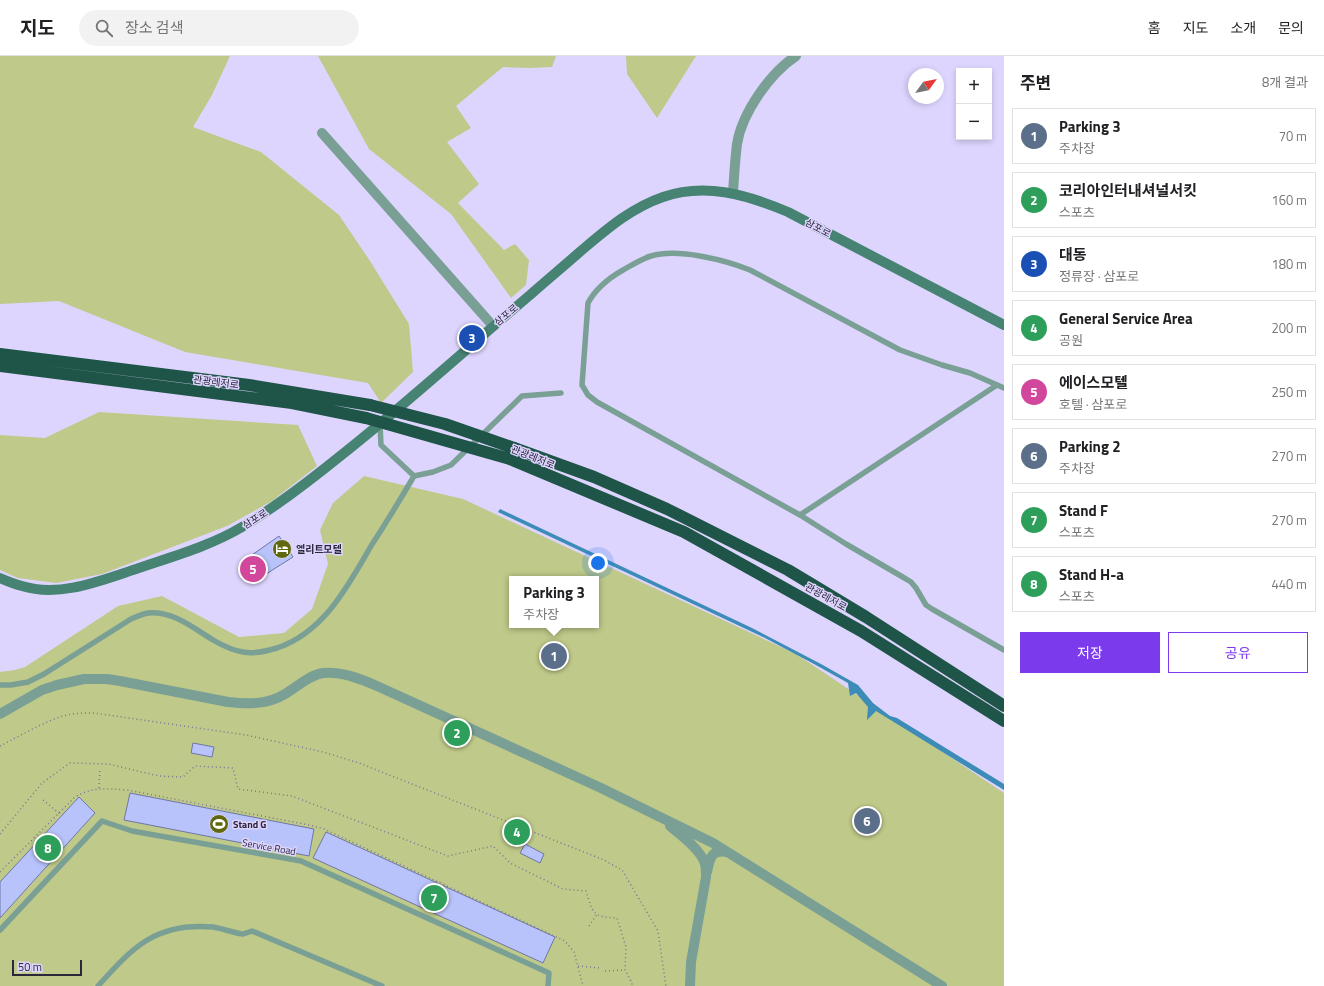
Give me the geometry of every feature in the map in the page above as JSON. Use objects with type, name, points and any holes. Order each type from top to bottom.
[{"type":"highway","name":"관광레저로","points":[[0,354],[249,385],[370,405],[445,424],[514,448],[594,477],[667,509],[788,570],[866,617],[1004,706]]},
{"type":"highway","name":"관광레저로","points":[[0,366],[292,403],[366,418],[510,459],[684,532],[861,631],[1004,721]]},
{"type":"street","points":[[733,193],[737,143],[745,120],[754,101],[762,90],[789,60],[796,56]]},
{"type":"street","points":[[322,133],[493,326]]},
{"type":"street","name":"삼포로","points":[[0,578],[23,587],[56,590],[75,587],[111,577],[207,544],[240,528],[275,506],[380,425],[615,222],[639,207],[663,197],[686,191],[733,193],[760,200],[788,212],[1004,325]]},
{"type":"street","points":[[0,714],[42,690],[57,685],[84,680],[106,679],[228,702],[249,703],[274,700],[312,677],[322,673],[333,673],[356,678],[372,683],[601,788],[713,843],[942,986]]},
{"type":"street","points":[[654,814],[688,842],[704,862],[706,877]]},
{"type":"street","points":[[690,986],[691,962],[710,859],[714,853],[719,851],[727,852]]},
{"type":"lane","points":[[1004,388],[970,373],[900,350],[750,270],[713,258],[665,254],[651,256],[617,273],[592,295],[588,303],[582,385],[588,395],[597,402],[800,515],[911,582],[926,605],[1004,650]]},
{"type":"lane","points":[[800,515],[998,385]]},
{"type":"lane","points":[[0,685],[28,682],[44,674],[131,619],[146,614],[163,613],[178,618],[226,648],[242,653],[261,653],[286,645],[302,636],[317,624],[333,606],[346,588],[414,476],[433,472],[451,465],[522,396],[561,393]]},
{"type":"lane","points":[[380,425],[382,445],[414,476]]},
{"type":"lane","name":"Service Road","points":[[0,930],[102,821],[132,831],[301,861],[549,973],[548,986]]},
{"type":"lane","points":[[98,986],[119,963],[140,944],[169,931],[189,927],[213,927],[242,934],[252,931],[382,986]]},
{"type":"path","points":[[0,746],[63,716],[75,713],[94,713],[246,735],[323,752],[359,763],[597,857],[622,870],[658,931],[666,986]]},
{"type":"path","points":[[0,834],[42,783],[70,763],[108,764],[159,776],[184,777],[194,766],[233,768],[238,789],[292,796],[448,856],[493,846],[510,863],[563,889],[586,891],[592,911],[602,918],[618,918],[626,947],[625,970],[632,983],[632,986]]},
{"type":"path","points":[[99,788],[100,768]]},
{"type":"path","points":[[43,800],[60,814]]},
{"type":"path","points":[[589,926],[597,914]]},
{"type":"path","points":[[578,966],[601,968]]},
{"type":"path","points":[[605,971],[625,970]]},
{"type":"green space","points":[[0,56],[230,56],[212,95],[193,127],[261,152],[339,215],[370,261],[409,324],[413,372],[381,403],[368,383],[185,352],[59,301],[0,304]]},
{"type":"green space","points":[[318,56],[556,56],[552,67],[503,67],[456,106],[471,128],[447,142],[479,184],[458,203],[504,250],[515,244],[529,260],[526,285],[511,298],[451,214],[369,149]]},
{"type":"green space","points":[[626,56],[696,56],[657,118],[627,74]]},
{"type":"green space","points":[[99,412],[298,425],[317,466],[272,501],[227,526],[102,574],[56,583],[18,578],[0,570],[0,435],[45,438]]},
{"type":"green space","points":[[364,476],[463,499],[796,654],[1004,793],[1004,986],[0,986],[0,672],[25,667],[118,606],[162,596],[239,637],[284,633],[312,609],[328,564],[320,530],[333,503]]},
{"type":"water","points":[[500,509],[752,628],[821,664],[858,685],[873,703],[890,716],[897,718],[1004,784],[1004,790],[876,711],[867,720],[868,707],[856,693],[850,696],[848,683],[814,664],[765,638],[498,512]]},
{"type":"building","points":[[279,536],[293,557],[255,581],[242,562]]},
{"type":"building","points":[[193,743],[214,747],[212,757],[191,753]]},
{"type":"building","name":"Stand G","points":[[130,793],[314,829],[309,856],[124,820]]},
{"type":"building","points":[[79,797],[95,813],[0,918],[0,882]]},
{"type":"building","points":[[326,832],[555,937],[543,963],[313,858]]},
{"type":"building","points":[[525,844],[544,854],[540,863],[520,853]]},
{"type":"place","name":"대동","points":[[472,338]]},
{"type":"place","name":"엘리트모텔","points":[[282,549]]},
{"type":"place","name":"에이스모텔","points":[[253,569]]},
{"type":"place","name":"Parking 3","points":[[554,656]]},
{"type":"place","name":"코리아인터내셔널서킷","points":[[457,733]]},
{"type":"place","name":"Parking 2","points":[[867,821]]},
{"type":"place","name":"Stand G","points":[[219,824]]},
{"type":"place","name":"General Service Area","points":[[517,832]]},
{"type":"place","name":"Stand H-a","points":[[48,848]]},
{"type":"place","name":"Stand F","points":[[434,898]]}]
